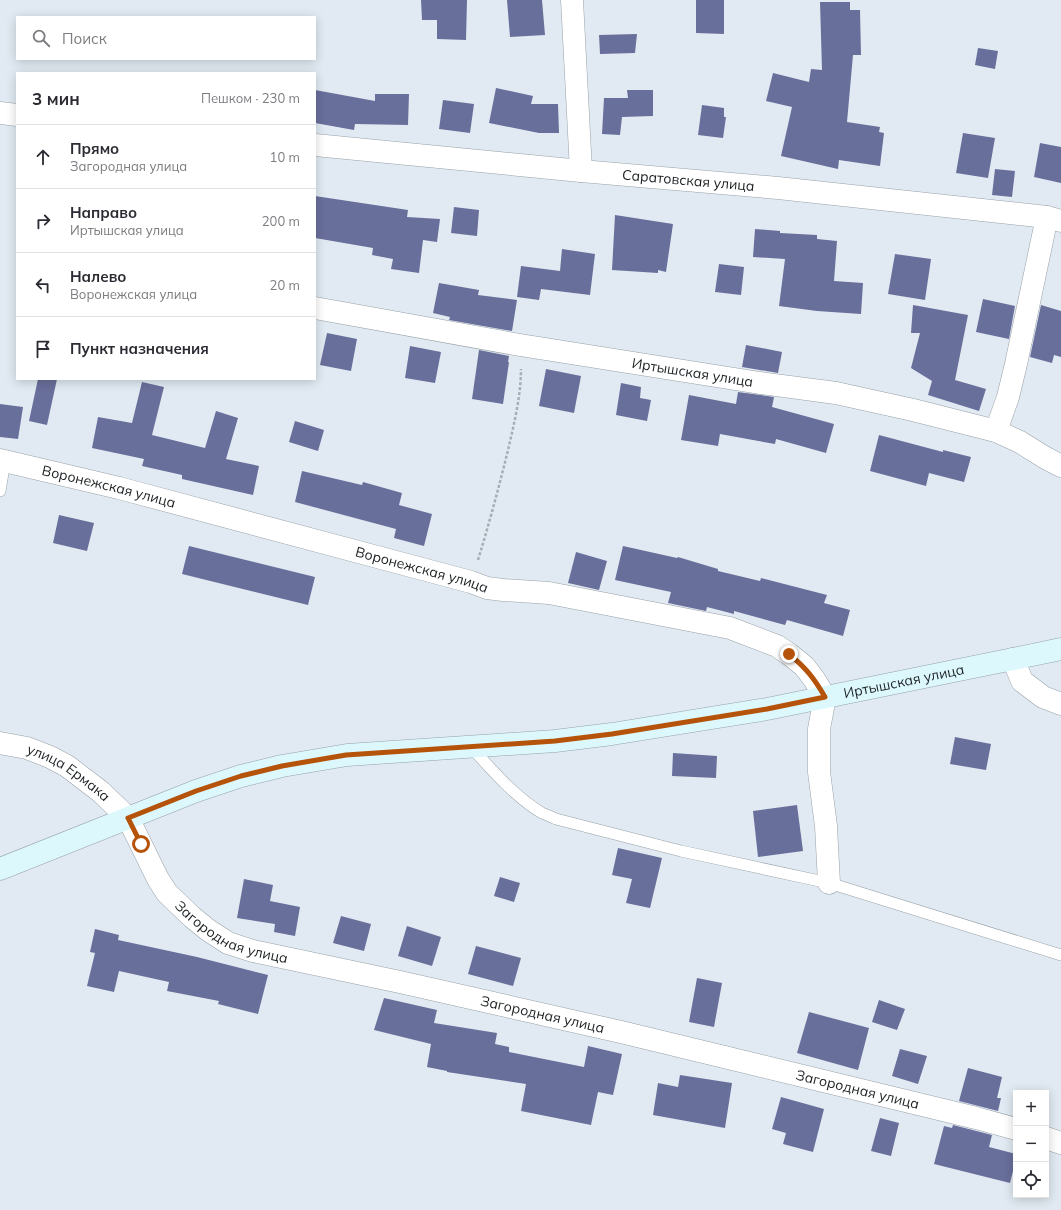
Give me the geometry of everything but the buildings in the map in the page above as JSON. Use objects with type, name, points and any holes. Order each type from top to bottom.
[{"type":"main road","name":"Иртышская улица","points":[[0,869],[196,791],[241,776],[282,766],[346,755],[555,741],[612,734],[767,709],[1061,648]]},
{"type":"street","points":[[572,0],[581,171]]},
{"type":"street","points":[[0,113],[16,115]]},
{"type":"street","name":"Саратовская улица","points":[[316,145],[581,171],[778,188],[1054,219]]},
{"type":"street","points":[[996,431],[1008,397],[1054,219]]},
{"type":"street","name":"Иртышская улица","points":[[316,308],[520,345],[760,383],[836,393],[914,410],[996,431],[1020,442],[1061,466]]},
{"type":"street","name":"Воронежская улица","points":[[2,461],[119,488],[471,582],[487,588],[549,593],[730,628],[777,646],[789,654],[804,666],[825,697]]},
{"type":"street","points":[[1012,659],[1022,682],[1043,697],[1061,704]]},
{"type":"street","points":[[825,697],[819,729],[818,772],[826,826],[829,883]]},
{"type":"street","name":"улица Ермака","points":[[1,742],[26,748],[50,757],[67,766],[101,792],[128,818]]},
{"type":"street","name":"Загородная улица","points":[[128,818],[158,880],[167,893],[192,917],[228,943],[253,951],[400,982],[621,1032],[1013,1128]]},
{"type":"street","points":[[1049,1139],[1061,1142]]},
{"type":"lane","points":[[0,491],[2,461]]},
{"type":"lane","points":[[470,747],[505,783],[520,796],[542,812],[556,819],[681,851],[829,883],[1061,955]]},
{"type":"path","points":[[471,582],[501,480],[516,410],[521,379],[520,345]]},
{"type":"route","points":[[141,844],[128,818],[196,791],[241,776],[282,766],[346,755],[555,741],[612,734],[767,709],[825,697],[804,666],[789,654]]}]
